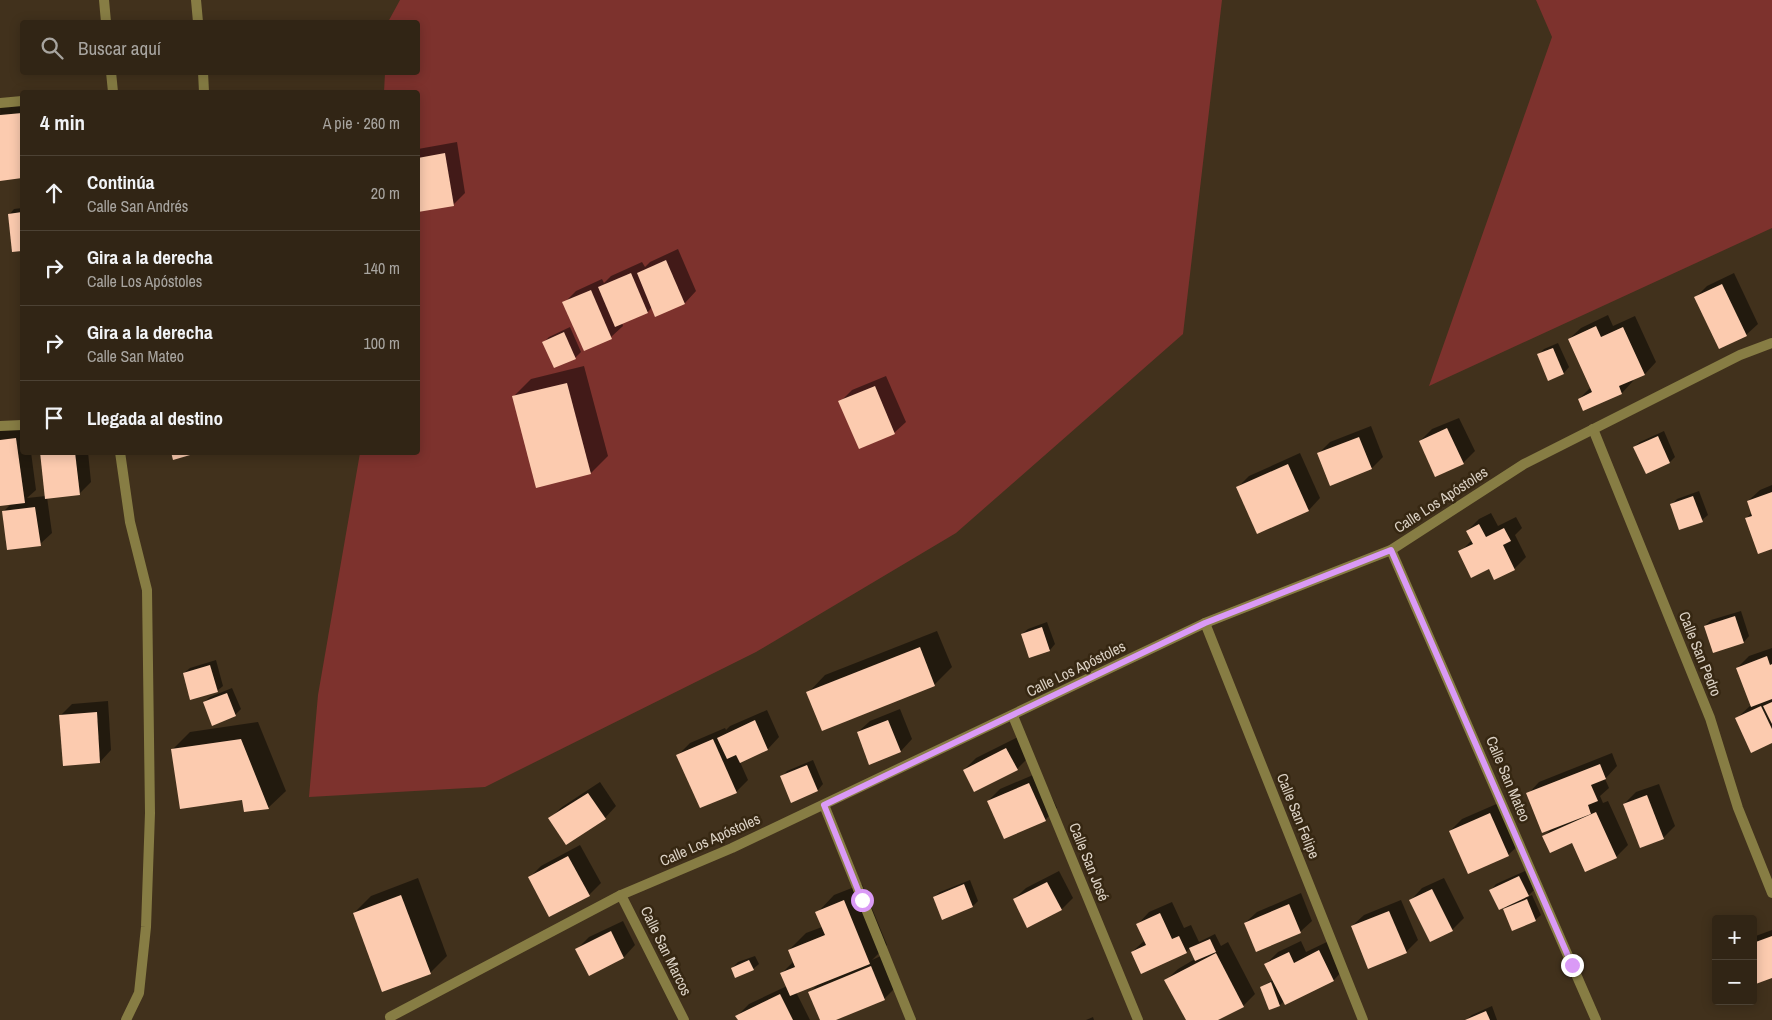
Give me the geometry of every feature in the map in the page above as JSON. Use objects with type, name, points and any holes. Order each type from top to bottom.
[{"type":"street","points":[[104,0],[106,20]]},
{"type":"street","points":[[196,0],[198,20]]},
{"type":"street","points":[[111,75],[113,90]]},
{"type":"street","points":[[202,75],[204,90]]},
{"type":"street","points":[[0,102],[20,101]]},
{"type":"street","name":"Calle Los Apóstoles","points":[[390,1018],[622,895],[732,848],[1013,716],[1205,623],[1391,550],[1524,464],[1740,355],[1772,343]]},
{"type":"street","points":[[0,426],[20,425]]},
{"type":"street","name":"Calle San Pedro","points":[[1593,429],[1710,718],[1738,808],[1772,894]]},
{"type":"street","points":[[120,455],[130,522],[147,590],[150,813],[146,927],[139,993],[126,1020]]},
{"type":"street","name":"Calle San Mateo","points":[[1391,550],[1596,1020]]},
{"type":"street","name":"Calle San Felipe","points":[[1205,623],[1363,1020]]},
{"type":"street","name":"Calle San José","points":[[1013,716],[1138,1020]]},
{"type":"street","points":[[824,805],[911,1020]]},
{"type":"street","name":"Calle San Marcos","points":[[622,895],[684,1020]]},
{"type":"shaded area","points":[[400,0],[1222,0],[1183,334],[956,533],[756,652],[485,787],[309,797],[318,695],[360,455],[420,455],[420,90],[384,90],[385,75],[420,75],[420,20],[389,20]]},
{"type":"shaded area","points":[[1536,0],[1772,0],[1772,228],[1429,386],[1552,37]]},
{"type":"building","points":[[20,113],[20,178],[0,181],[0,115]]},
{"type":"building","points":[[445,153],[454,206],[420,212],[420,158]]},
{"type":"building","points":[[20,212],[20,251],[12,252],[8,214]]},
{"type":"building","points":[[666,260],[685,304],[655,317],[637,273]]},
{"type":"building","points":[[631,273],[648,313],[615,327],[598,287]]},
{"type":"building","points":[[1722,284],[1747,336],[1719,349],[1694,297]]},
{"type":"building","points":[[591,290],[612,339],[584,351],[562,302]]},
{"type":"building","points":[[1596,326],[1601,337],[1623,327],[1645,375],[1619,386],[1622,394],[1583,411],[1578,399],[1592,392],[1568,339]]},
{"type":"building","points":[[564,332],[576,359],[554,368],[542,342]]},
{"type":"building","points":[[1553,348],[1564,374],[1548,381],[1537,354]]},
{"type":"building","points":[[567,383],[591,474],[536,488],[512,396]]},
{"type":"building","points":[[875,386],[895,434],[859,449],[838,401]]},
{"type":"building","points":[[1447,428],[1464,464],[1435,477],[1419,441]]},
{"type":"building","points":[[1658,436],[1670,463],[1646,474],[1633,447]]},
{"type":"building","points":[[1359,437],[1372,469],[1330,486],[1317,453]]},
{"type":"building","points":[[16,438],[25,503],[0,506],[0,440]]},
{"type":"building","points":[[40,455],[75,455],[80,495],[45,499]]},
{"type":"building","points":[[172,455],[190,455],[173,460]]},
{"type":"building","points":[[1288,464],[1309,511],[1257,534],[1236,487]]},
{"type":"building","points":[[1772,492],[1772,549],[1758,554],[1745,518],[1752,516],[1747,501]]},
{"type":"building","points":[[1693,496],[1703,522],[1679,530],[1670,504]]},
{"type":"building","points":[[35,507],[41,546],[7,550],[2,511]]},
{"type":"building","points":[[1479,524],[1486,537],[1504,528],[1511,541],[1503,545],[1515,570],[1494,580],[1489,569],[1471,578],[1458,551],[1473,544],[1466,531]]},
{"type":"building","points":[[1735,616],[1744,643],[1713,653],[1704,626]]},
{"type":"building","points":[[1042,627],[1050,651],[1029,658],[1021,634]]},
{"type":"building","points":[[920,647],[935,686],[822,731],[806,692]]},
{"type":"building","points":[[1767,656],[1770,665],[1772,664],[1772,699],[1751,707],[1736,668]]},
{"type":"building","points":[[210,665],[218,692],[190,700],[183,673]]},
{"type":"building","points":[[227,693],[236,716],[212,726],[203,702]]},
{"type":"building","points":[[1772,702],[1772,724],[1763,706]]},
{"type":"building","points":[[1761,706],[1772,729],[1772,743],[1751,753],[1735,718]]},
{"type":"building","points":[[97,712],[100,763],[63,766],[59,715]]},
{"type":"building","points":[[755,720],[768,750],[740,763],[736,755],[727,759],[717,738]]},
{"type":"building","points":[[888,720],[901,752],[869,765],[857,732]]},
{"type":"building","points":[[241,739],[269,809],[244,812],[242,800],[180,809],[171,749]]},
{"type":"building","points":[[713,739],[737,793],[700,808],[676,755]]},
{"type":"building","points":[[1006,748],[1018,770],[974,792],[963,770]]},
{"type":"building","points":[[1600,764],[1606,779],[1591,785],[1598,801],[1588,805],[1591,814],[1542,833],[1526,793]]},
{"type":"building","points":[[807,765],[818,791],[791,803],[780,776]]},
{"type":"building","points":[[1029,783],[1046,821],[1004,839],[987,801]]},
{"type":"building","points":[[588,793],[606,819],[566,845],[548,818]]},
{"type":"building","points":[[1647,795],[1664,839],[1640,848],[1623,804]]},
{"type":"building","points":[[1596,812],[1617,858],[1585,872],[1572,843],[1550,853],[1542,836]]},
{"type":"building","points":[[1490,813],[1509,856],[1468,874],[1449,831]]},
{"type":"building","points":[[568,856],[590,896],[549,917],[528,877]]},
{"type":"building","points":[[1519,876],[1529,896],[1499,910],[1489,890]]},
{"type":"building","points":[[1047,882],[1062,910],[1027,928],[1013,899]]},
{"type":"building","points":[[964,884],[973,907],[942,920],[933,897]]},
{"type":"building","points":[[1432,889],[1453,931],[1430,942],[1409,900]]},
{"type":"building","points":[[401,895],[431,974],[382,992],[353,913]]},
{"type":"building","points":[[1527,899],[1536,921],[1512,931],[1503,909]]},
{"type":"building","points":[[844,900],[870,964],[790,996],[780,973],[795,967],[788,950],[825,935],[815,912]]},
{"type":"building","points":[[1289,904],[1301,933],[1256,952],[1244,923]]},
{"type":"building","points":[[1389,911],[1407,953],[1368,969],[1351,926]]},
{"type":"building","points":[[1160,913],[1172,939],[1179,936],[1187,953],[1141,974],[1131,952],[1146,945],[1136,924]]},
{"type":"building","points":[[611,931],[624,958],[589,976],[575,949]]},
{"type":"building","points":[[1772,936],[1772,978],[1757,984],[1757,960],[1757,942]]},
{"type":"building","points":[[1210,939],[1216,952],[1195,961],[1189,948]]},
{"type":"building","points":[[1319,950],[1334,981],[1285,1005],[1264,964],[1289,952],[1294,963]]},
{"type":"building","points":[[1216,953],[1244,1007],[1218,1020],[1186,1020],[1164,980]]},
{"type":"building","points":[[749,960],[754,970],[735,978],[731,968]]},
{"type":"building","points":[[871,966],[885,1000],[836,1020],[820,1020],[808,992]]},
{"type":"building","points":[[1271,982],[1280,1006],[1269,1010],[1260,987]]},
{"type":"building","points":[[780,994],[793,1020],[738,1020],[735,1016]]},
{"type":"building","points":[[1486,1011],[1490,1020],[1465,1020]]},
{"type":"route","points":[[862,900],[824,805],[1205,623],[1391,550],[1572,965]]}]
